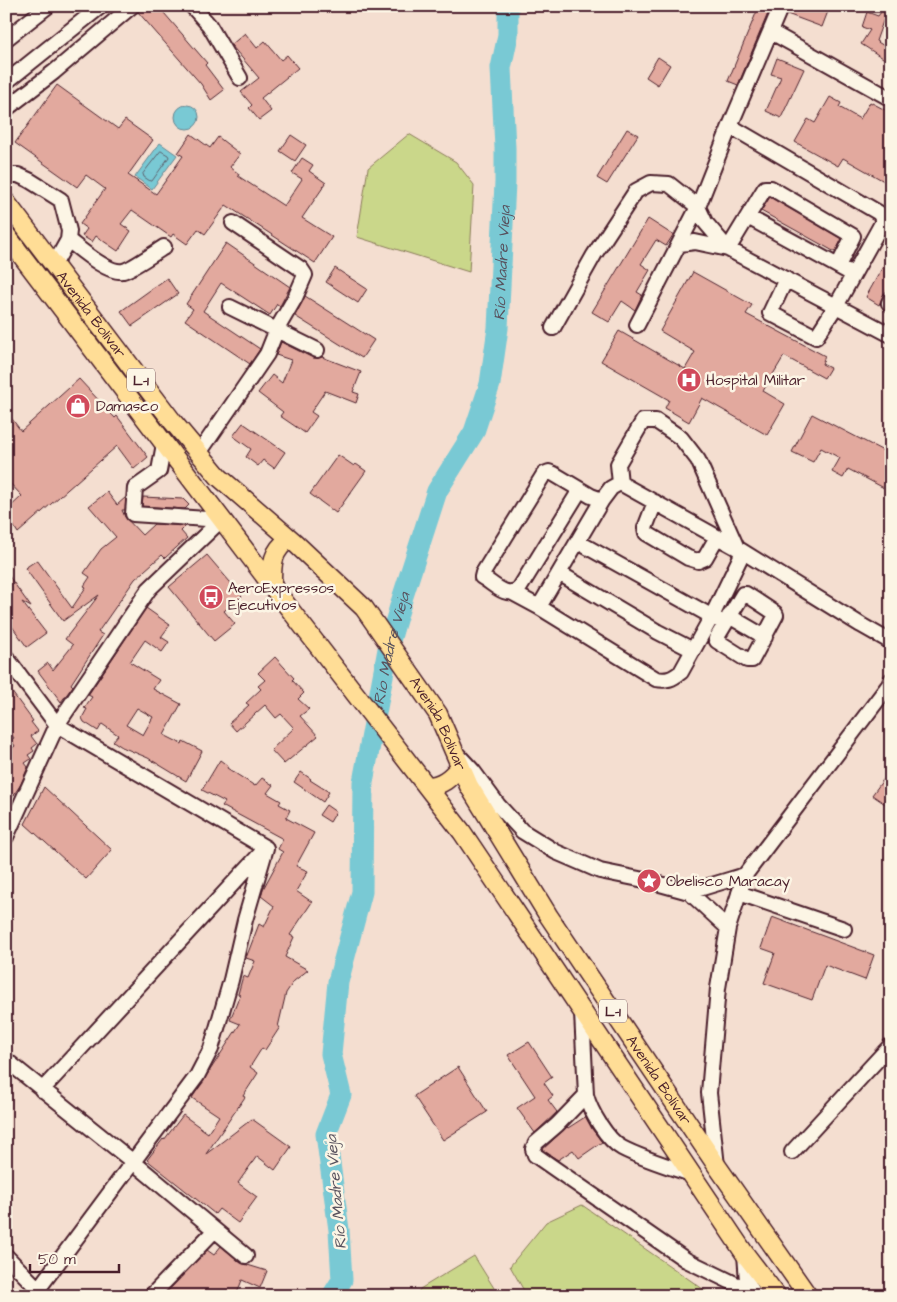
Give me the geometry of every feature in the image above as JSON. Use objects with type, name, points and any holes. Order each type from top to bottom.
[{"type":"main road","name":"Avenida Bolívar","points":[[6,202],[13,224],[54,266],[173,422],[220,477],[364,608],[438,714],[469,786],[548,915],[808,1296]]},
{"type":"main road","name":"Avenida Bolívar","points":[[6,235],[295,616],[462,832],[745,1254],[777,1296]]},
{"type":"main road","points":[[272,585],[272,563],[275,556],[281,544],[291,541]]},
{"type":"main road","points":[[426,786],[435,786],[443,783],[460,767]]},
{"type":"street","points":[[6,39],[48,6]]},
{"type":"street","points":[[6,82],[101,6]]},
{"type":"street","points":[[6,109],[62,66],[132,6]]},
{"type":"street","points":[[192,6],[209,25],[240,78]]},
{"type":"street","points":[[637,325],[698,207],[780,6]]},
{"type":"street","points":[[771,32],[891,99]]},
{"type":"street","points":[[730,126],[879,213],[882,218],[882,223],[854,274],[816,337],[770,313],[786,279]]},
{"type":"street","points":[[6,175],[18,175],[61,200],[69,231],[68,240],[54,266]]},
{"type":"street","points":[[553,328],[594,255],[636,191],[650,183],[669,184],[698,207],[705,222],[728,249]]},
{"type":"street","points":[[728,249],[765,188],[771,188],[853,236],[838,266]]},
{"type":"street","points":[[748,217],[854,274]]},
{"type":"street","points":[[199,453],[267,354],[305,275],[304,272],[233,223]]},
{"type":"street","points":[[68,240],[104,266],[123,271],[164,247]]},
{"type":"street","points":[[680,244],[695,242],[728,249],[891,335]]},
{"type":"street","points":[[891,299],[889,303],[891,305]]},
{"type":"street","points":[[230,306],[317,350]]},
{"type":"street","points":[[602,500],[591,496],[549,472],[544,474],[482,572],[482,577],[507,593],[539,607],[656,680],[665,681],[674,678],[681,672],[712,616],[740,550],[698,460],[681,438],[656,421],[643,422],[618,464],[620,483]]},
{"type":"street","points":[[164,444],[159,471],[135,488],[133,514],[222,520]]},
{"type":"street","points":[[539,607],[602,500],[611,488],[620,483]]},
{"type":"street","points":[[620,483],[740,550],[891,642]]},
{"type":"street","points":[[513,594],[519,589],[580,490]]},
{"type":"street","points":[[655,502],[645,528],[646,533],[688,558],[698,562],[705,558],[717,537]]},
{"type":"street","points":[[6,837],[57,725],[149,589],[222,520]]},
{"type":"street","points":[[578,542],[712,616],[727,620],[765,637]]},
{"type":"street","points":[[559,573],[658,632],[693,650]]},
{"type":"street","points":[[746,594],[775,613],[776,616],[752,660],[747,660],[717,641],[716,639],[727,620],[741,596],[746,594]]},
{"type":"street","points":[[9,666],[57,725],[266,848]]},
{"type":"street","points":[[718,1166],[708,1093],[718,988],[728,928],[745,875],[891,680]]},
{"type":"street","points":[[452,750],[473,772],[498,805],[522,831],[556,852],[600,871],[649,881],[689,892],[728,928]]},
{"type":"street","points":[[42,1090],[266,848]]},
{"type":"street","points":[[6,1256],[39,1293],[132,1161],[197,1076],[211,1049],[266,848]]},
{"type":"street","points":[[689,892],[745,875]]},
{"type":"street","points":[[740,893],[844,929]]},
{"type":"street","points":[[582,1013],[586,1095],[589,1106],[612,1141],[622,1148],[691,1174]]},
{"type":"street","points":[[792,1152],[891,1045]]},
{"type":"street","points":[[6,1060],[246,1256]]},
{"type":"street","points":[[586,1095],[536,1143],[533,1149],[535,1155],[686,1260],[754,1295]]},
{"type":"street","points":[[151,1296],[214,1230]]},
{"type":"street","points":[[745,1254],[747,1281],[754,1295]]},
{"type":"green space","points":[[409,134],[456,162],[474,185],[469,272],[357,237],[368,168]]},
{"type":"green space","points":[[582,1205],[713,1296],[527,1296],[510,1266],[546,1222]]},
{"type":"green space","points":[[474,1256],[499,1296],[416,1296],[420,1289]]},
{"type":"water","points":[[187,105],[192,106],[198,112],[198,122],[192,128],[187,129],[182,128],[176,122],[175,117],[176,112],[182,106]]},
{"type":"water","points":[[160,143],[177,155],[152,189],[135,177]]},
{"type":"building","points":[[143,6],[158,6],[207,63],[205,65],[224,90],[211,100],[201,84],[138,12]]},
{"type":"building","points":[[759,6],[771,6],[738,85],[728,81]]},
{"type":"building","points":[[790,6],[830,6],[822,27],[787,14]]},
{"type":"building","points":[[884,8],[887,10],[876,41],[891,50],[891,63],[861,44],[870,30],[862,27],[867,12],[878,16]]},
{"type":"building","points":[[245,33],[257,48],[265,41],[281,60],[287,55],[298,68],[261,98],[271,111],[259,120],[249,108],[252,105],[241,92],[259,78],[231,45]]},
{"type":"building","points":[[658,57],[670,65],[658,85],[646,77]]},
{"type":"building","points":[[777,58],[804,69],[781,118],[766,111],[781,77],[771,74]]},
{"type":"building","points":[[57,85],[118,129],[125,120],[153,140],[128,175],[156,194],[183,156],[178,153],[191,134],[210,148],[218,137],[240,154],[230,167],[239,174],[238,176],[284,206],[302,179],[292,173],[302,158],[313,165],[309,171],[326,183],[302,218],[332,237],[315,263],[226,205],[205,234],[198,229],[187,244],[173,234],[171,237],[132,210],[121,224],[131,231],[118,251],[96,236],[92,242],[82,236],[87,229],[80,224],[105,189],[86,175],[77,187],[15,143]]},
{"type":"building","points":[[830,97],[841,103],[839,107],[860,119],[870,102],[891,113],[891,185],[843,158],[838,166],[795,142],[808,119],[815,123]]},
{"type":"building","points":[[627,129],[638,135],[607,184],[597,178]]},
{"type":"building","points":[[291,135],[306,145],[295,161],[280,151]]},
{"type":"building","points":[[770,197],[842,239],[835,252],[761,211]]},
{"type":"building","points":[[648,219],[673,235],[666,246],[656,240],[641,264],[650,270],[637,292],[642,295],[635,310],[622,301],[609,322],[592,312]]},
{"type":"building","points":[[226,243],[290,287],[280,306],[277,304],[270,315],[221,283],[203,311],[260,349],[250,364],[185,320],[193,309],[186,304]]},
{"type":"building","points":[[891,252],[891,285],[883,295],[879,305],[866,297]]},
{"type":"building","points":[[335,268],[367,289],[358,303],[326,282]]},
{"type":"building","points":[[693,272],[752,305],[746,314],[825,356],[822,364],[830,368],[824,378],[784,356],[763,391],[785,404],[767,435],[702,398],[689,422],[665,408],[669,400],[601,361],[619,331],[685,369],[695,352],[660,331]]},
{"type":"building","points":[[167,278],[178,294],[132,326],[121,311]]},
{"type":"building","points":[[305,296],[374,340],[362,358],[295,316]]},
{"type":"building","points":[[281,342],[313,358],[322,357],[361,372],[353,392],[359,394],[356,403],[325,391],[311,412],[317,416],[305,433],[280,416],[283,412],[258,393],[272,375],[282,383],[291,360],[276,355]]},
{"type":"building","points":[[79,379],[115,418],[117,416],[148,457],[134,469],[117,446],[18,533],[6,514],[6,511],[22,496],[6,479],[6,411],[21,431]]},
{"type":"building","points":[[812,414],[891,455],[891,475],[884,488],[848,469],[843,478],[832,472],[840,458],[821,448],[813,462],[792,452]]},
{"type":"building","points":[[243,423],[285,452],[274,468],[263,460],[258,466],[246,457],[251,449],[233,436]]},
{"type":"building","points":[[338,455],[354,466],[356,464],[366,471],[336,513],[310,494]]},
{"type":"building","points":[[107,492],[117,505],[126,497],[125,510],[122,510],[125,517],[142,535],[154,524],[186,526],[181,531],[187,538],[165,558],[162,555],[135,579],[98,632],[103,635],[71,684],[73,686],[61,702],[38,671],[48,663],[53,670],[73,645],[65,639],[99,595],[63,621],[25,568],[37,560],[72,608],[86,587],[84,586],[90,577],[84,573],[101,549],[116,537],[89,506]]},
{"type":"building","points":[[143,497],[183,499],[189,505],[185,509],[142,506]]},
{"type":"building","points":[[207,555],[242,596],[224,611],[235,624],[214,641],[169,587]]},
{"type":"building","points":[[6,572],[31,607],[22,602],[46,633],[27,647],[6,618]]},
{"type":"building","points":[[146,608],[170,625],[161,637],[169,642],[162,652],[145,640],[130,662],[159,680],[153,689],[181,704],[164,735],[182,744],[183,741],[202,751],[186,781],[148,758],[113,741],[118,735],[102,724],[98,731],[84,722],[82,718],[87,709],[84,708],[92,697],[88,695]],"holes":[[[137,708],[153,717],[143,735],[126,725]]]},
{"type":"building","points":[[275,657],[294,678],[292,680],[304,693],[298,699],[309,709],[300,716],[318,736],[284,764],[271,750],[294,728],[281,714],[276,718],[265,705],[236,731],[229,723],[249,705],[246,703],[261,689],[258,686],[265,680],[258,673]]},
{"type":"building","points":[[6,684],[38,731],[31,736],[37,744],[32,748],[34,751],[28,755],[31,759],[25,763],[28,767],[21,784],[6,807],[6,753],[15,746],[11,740],[14,738],[6,727]]},
{"type":"building","points":[[220,760],[228,766],[227,768],[255,786],[262,778],[273,785],[267,793],[281,801],[279,804],[290,810],[286,818],[314,833],[296,866],[308,871],[296,891],[312,902],[290,935],[294,937],[285,957],[308,970],[294,981],[286,993],[278,1027],[280,1027],[265,1050],[262,1048],[250,1067],[258,1073],[243,1096],[245,1097],[206,1154],[252,1119],[291,1147],[275,1170],[257,1156],[238,1183],[257,1197],[238,1223],[219,1209],[215,1214],[147,1160],[183,1115],[208,1133],[219,1116],[192,1098],[240,1024],[230,1020],[240,995],[238,994],[243,976],[248,978],[255,961],[246,958],[259,924],[264,927],[274,906],[261,896],[283,852],[278,849],[283,839],[222,806],[225,802],[202,790]]},
{"type":"building","points":[[891,769],[891,808],[872,795]]},
{"type":"building","points":[[301,772],[329,792],[323,802],[294,782]]},
{"type":"building","points":[[44,787],[112,850],[86,879],[25,824]]},
{"type":"building","points":[[326,805],[336,812],[330,822],[319,815]]},
{"type":"building","points":[[772,917],[874,955],[865,980],[825,965],[812,1000],[764,983],[775,953],[761,948]]},
{"type":"building","points":[[529,1042],[552,1077],[544,1083],[553,1096],[548,1100],[557,1112],[535,1133],[517,1108],[535,1096],[508,1055]]},
{"type":"building","points":[[458,1067],[487,1112],[443,1140],[414,1096]]},
{"type":"building","points":[[583,1111],[592,1129],[602,1142],[579,1158],[573,1150],[558,1160],[542,1150],[567,1127],[585,1117]]},
{"type":"building","points":[[221,1246],[241,1263],[267,1271],[260,1288],[242,1280],[236,1296],[163,1296],[207,1250],[214,1255]]},
{"type":"waterway","name":"Río Madre Vieja","points":[[332,1296],[342,1280],[339,1230],[326,1134],[341,1095],[331,1054],[338,982],[362,892],[363,782],[389,644],[403,596],[437,491],[474,432],[490,384],[498,328],[505,182],[501,68],[508,35],[508,6]]},
{"type":"place","name":"Hospital Militar","points":[[689,380]]},
{"type":"place","name":"Damasco","points":[[78,406]]},
{"type":"place","name":"AeroExpressos Ejecutivos","points":[[211,597]]},
{"type":"place","name":"Obelisco Maracay","points":[[649,881]]}]
